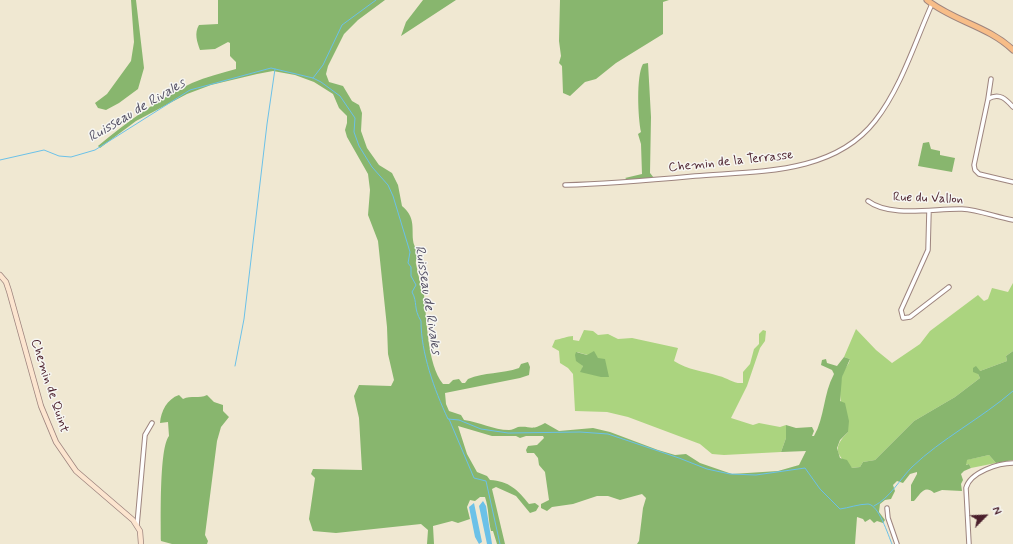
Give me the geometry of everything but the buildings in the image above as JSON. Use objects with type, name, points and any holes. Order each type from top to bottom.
[{"type":"main road","points":[[927,0],[932,4],[988,31],[1013,50]]},
{"type":"street","name":"Chemin de la Terrasse","points":[[565,185],[633,182],[777,170],[808,164],[833,154],[851,143],[868,129],[886,105],[932,4]]},
{"type":"street","points":[[991,80],[974,165],[975,170],[982,175],[1013,182]]},
{"type":"street","points":[[988,99],[992,96],[1002,97],[1013,107]]},
{"type":"street","name":"Rue du Vallon","points":[[868,201],[879,207],[913,211],[966,210],[1013,220]]},
{"type":"street","points":[[929,211],[928,250],[901,310],[903,318],[910,317],[949,287]]},
{"type":"street","name":"Chemin de Quint","points":[[0,275],[6,282],[41,406],[56,442],[76,471],[126,512],[137,525],[140,531],[141,544]]},
{"type":"street","points":[[137,525],[145,436],[152,423]]},
{"type":"street","points":[[969,544],[966,488],[968,483],[989,467],[1013,463]]},
{"type":"street","points":[[887,508],[888,518],[897,544]]},
{"type":"green space","points":[[131,0],[136,0],[144,68],[138,89],[119,103],[106,110],[98,108],[95,103],[107,94],[131,61],[134,42]]},
{"type":"green space","points":[[218,0],[385,0],[358,20],[344,34],[328,66],[326,74],[329,82],[343,86],[352,101],[359,105],[362,113],[361,131],[367,148],[379,165],[392,173],[398,185],[402,206],[411,218],[413,226],[413,242],[417,254],[416,264],[424,295],[429,341],[434,365],[443,384],[449,384],[453,380],[459,379],[462,383],[465,383],[468,379],[474,377],[519,368],[521,364],[528,362],[530,367],[529,375],[520,378],[445,393],[446,404],[449,411],[461,415],[464,420],[503,430],[510,430],[518,427],[534,428],[545,423],[559,431],[593,428],[610,432],[675,455],[686,454],[700,463],[732,474],[778,471],[799,465],[806,451],[781,452],[786,438],[786,425],[796,428],[812,427],[814,431],[812,436],[814,436],[818,429],[830,382],[834,374],[832,370],[821,365],[822,360],[826,359],[827,363],[837,366],[844,357],[850,359],[842,377],[840,401],[845,403],[849,421],[848,432],[840,440],[837,448],[840,458],[847,460],[852,468],[860,467],[863,462],[875,460],[914,421],[955,397],[980,378],[978,374],[973,372],[973,368],[976,366],[980,371],[1007,361],[1006,356],[1013,351],[1013,460],[996,463],[989,455],[967,460],[966,465],[969,464],[971,468],[961,474],[963,480],[961,484],[962,491],[942,490],[934,493],[925,490],[920,493],[914,501],[911,501],[911,485],[917,472],[910,474],[903,483],[897,481],[893,485],[895,491],[891,499],[885,500],[880,504],[879,512],[885,520],[883,523],[877,521],[874,523],[870,519],[865,522],[863,519],[857,517],[855,544],[637,544],[639,541],[643,508],[646,498],[642,494],[620,500],[608,496],[597,496],[573,504],[552,507],[547,511],[541,508],[541,504],[549,500],[545,472],[539,465],[538,458],[534,453],[527,453],[526,450],[528,446],[537,445],[544,438],[543,436],[526,436],[520,438],[516,436],[492,436],[458,426],[467,454],[477,472],[487,476],[490,480],[508,484],[521,494],[529,504],[535,503],[539,506],[536,511],[530,513],[516,496],[496,487],[492,489],[505,544],[497,544],[493,531],[491,531],[485,497],[480,497],[475,501],[470,500],[467,507],[470,519],[458,523],[452,521],[433,526],[434,544],[427,544],[428,530],[421,524],[336,533],[313,531],[309,519],[315,478],[311,474],[313,469],[362,470],[359,418],[354,396],[359,385],[391,386],[394,380],[388,354],[387,327],[378,241],[368,215],[370,190],[368,174],[347,137],[345,130],[347,116],[339,108],[333,94],[314,82],[295,75],[273,71],[211,85],[187,94],[136,121],[100,148],[98,146],[120,128],[179,89],[203,79],[236,69],[236,62],[230,56],[230,43],[228,42],[215,49],[200,50],[197,41],[196,34],[199,25],[218,24]]},
{"type":"green space","points":[[423,0],[456,0],[401,36],[406,22]]},
{"type":"green space","points":[[560,0],[669,0],[663,2],[663,34],[616,63],[596,79],[585,82],[570,96],[563,93],[562,66],[559,63],[561,56],[559,41]]},
{"type":"green space","points":[[648,63],[651,117],[650,173],[654,178],[628,180],[625,178],[642,174],[641,144],[638,134],[641,132],[638,107],[638,87],[643,64]]},
{"type":"green space","points":[[929,142],[931,149],[940,151],[940,155],[955,158],[952,172],[918,166],[923,143]]},
{"type":"green space","points":[[1013,283],[1013,351],[1006,356],[1007,361],[980,371],[978,374],[980,378],[955,397],[914,421],[875,460],[863,462],[860,467],[852,468],[842,459],[839,455],[838,447],[848,432],[841,402],[840,388],[843,373],[850,359],[844,357],[856,329],[876,350],[892,363],[920,344],[930,331],[978,295],[984,301],[988,299],[992,288],[1008,292]]},
{"type":"green space","points":[[584,330],[593,331],[598,335],[608,334],[618,339],[632,338],[678,348],[674,361],[679,364],[722,377],[733,382],[743,383],[743,372],[750,364],[754,349],[759,344],[759,334],[763,330],[766,331],[765,341],[760,348],[747,386],[731,418],[753,425],[759,423],[780,427],[786,425],[786,438],[781,452],[724,455],[712,454],[700,444],[628,417],[607,412],[575,411],[573,374],[568,368],[560,363],[559,351],[552,347],[555,340],[569,336],[573,336],[573,340],[579,341]],"holes":[[[577,352],[598,358],[581,372],[583,366]]]},
{"type":"green space","points":[[594,351],[598,358],[605,359],[609,377],[601,377],[580,372],[583,366],[576,361],[576,352],[587,355]]},
{"type":"green space","points":[[179,395],[183,399],[207,395],[214,402],[223,405],[223,411],[229,417],[221,427],[217,441],[205,535],[208,541],[207,544],[172,544],[161,541],[162,469],[166,443],[169,436],[168,422],[160,423],[165,406],[171,399]]},
{"type":"green space","points":[[989,455],[996,463],[971,468],[969,464],[965,465],[966,460]]},
{"type":"water","points":[[483,501],[486,506],[492,544],[487,544],[479,506]]},
{"type":"water","points":[[474,503],[482,542],[479,544],[475,537],[469,507]]},
{"type":"waterway","points":[[313,78],[323,65],[342,25],[376,0]]},
{"type":"waterway","name":"Ruisseau de Rivales","points":[[0,160],[44,150],[59,156],[71,157],[95,150],[190,90],[271,68],[313,78],[340,96],[355,118],[354,132],[359,146],[372,167],[388,185],[393,196],[410,252],[408,263],[411,267],[411,276],[416,285],[412,292],[415,299],[417,313],[421,321],[423,346],[429,371],[448,419],[459,420],[481,429],[508,433],[580,432],[608,434],[707,469],[730,474],[756,475],[805,468],[820,489],[840,509],[865,504],[868,504],[876,509],[892,544]]},
{"type":"waterway","points":[[235,366],[244,319],[275,69]]},
{"type":"waterway","points":[[874,506],[880,503],[912,467],[923,457],[1013,391]]},
{"type":"waterway","points":[[449,419],[474,478],[486,481],[500,544]]}]
